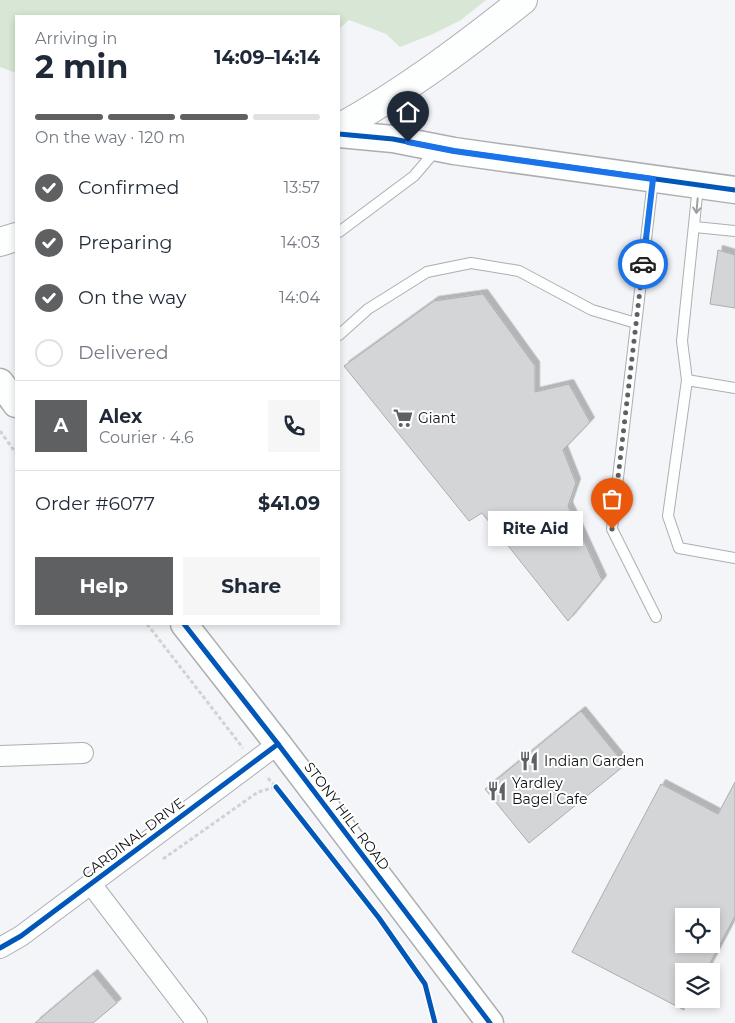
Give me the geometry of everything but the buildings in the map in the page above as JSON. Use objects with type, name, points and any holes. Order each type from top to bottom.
[{"type":"main road","points":[[340,127],[374,108],[429,71],[523,0]]},
{"type":"main road","points":[[0,242],[15,237]]},
{"type":"street","points":[[340,134],[392,139],[438,149],[735,190]]},
{"type":"street","points":[[0,382],[15,403]]},
{"type":"street","name":"STONY HILL ROAD","points":[[185,625],[278,744],[490,1023]]},
{"type":"street","name":"CARDINAL DRIVE","points":[[0,948],[21,936],[278,744]]},
{"type":"street","points":[[0,756],[83,753]]},
{"type":"street","points":[[91,884],[190,1021]]},
{"type":"lane","points":[[340,231],[414,176],[438,149]]},
{"type":"lane","points":[[653,179],[612,529],[656,617]]},
{"type":"lane","points":[[698,185],[682,341],[687,380],[668,516],[679,548],[735,558]]},
{"type":"lane","points":[[695,228],[735,231]]},
{"type":"lane","points":[[340,334],[368,310],[427,272],[471,262],[519,271],[592,310],[636,322]]},
{"type":"lane","points":[[687,380],[735,388]]},
{"type":"path","points":[[0,431],[15,452]]},
{"type":"path","points":[[148,625],[229,731],[282,795]]},
{"type":"path","points":[[163,860],[258,792],[276,787]]},
{"type":"green space","points":[[0,0],[486,0],[461,20],[400,47],[386,34],[349,20],[340,28],[340,15],[15,15],[15,73],[0,67]]},
{"type":"cycle path","points":[[340,134],[393,139],[454,151],[735,190]]},
{"type":"cycle path","points":[[185,625],[278,744],[490,1023]]},
{"type":"cycle path","points":[[0,948],[21,936],[278,744]]},
{"type":"cycle path","points":[[276,787],[379,918],[425,984],[435,1023]]},
{"type":"way so far","points":[[612,529],[643,264]]},
{"type":"place","name":"Giant","points":[[403,418]]},
{"type":"place","name":"Rite Aid","points":[[612,529]]},
{"type":"place","name":"Indian Garden","points":[[529,761]]},
{"type":"place","name":"Yardley Bagel Cafe","points":[[497,791]]},
{"type":"route","points":[[408,142],[438,149],[653,179],[643,264]]}]
